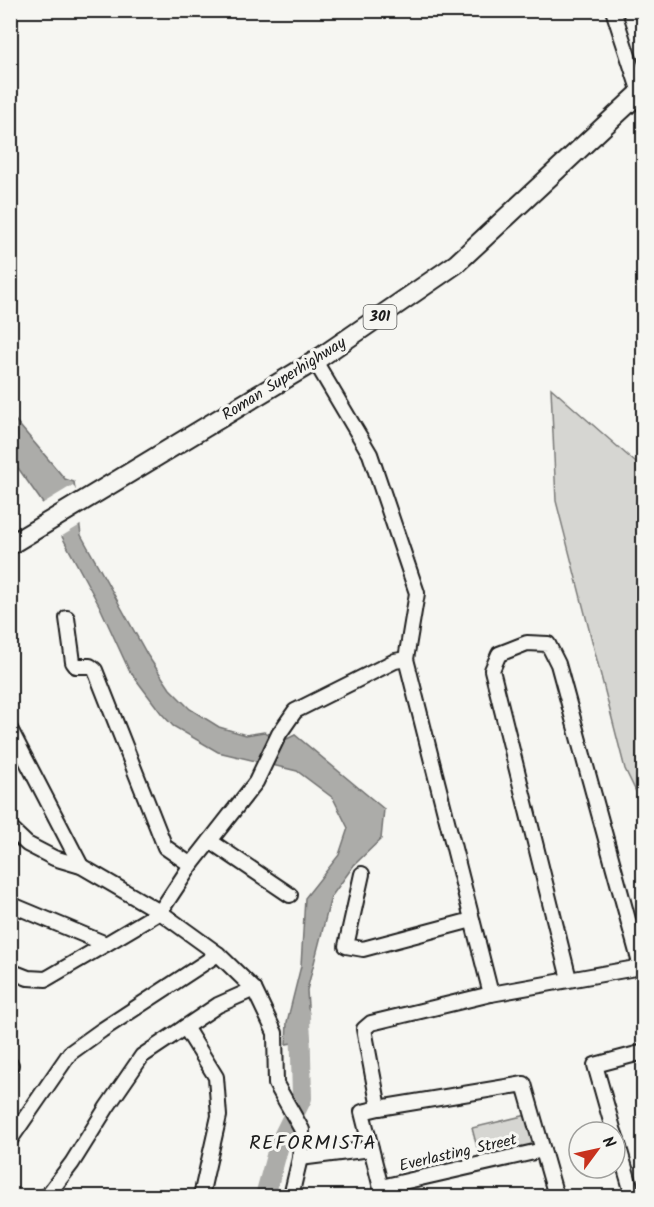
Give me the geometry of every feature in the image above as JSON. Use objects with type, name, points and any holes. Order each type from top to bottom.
[{"type":"main road","name":"Roman Superhighway","points":[[10,545],[315,361],[456,264],[642,95]]},
{"type":"street","points":[[614,10],[642,95]]},
{"type":"street","points":[[315,361],[370,454],[417,593],[406,659],[491,994]]},
{"type":"street","points":[[67,618],[73,662],[76,666],[90,666],[95,670],[165,847],[191,865]]},
{"type":"street","points":[[379,1108],[364,1029],[371,1023],[491,994],[569,979],[642,970],[558,664],[549,644],[527,643],[499,654],[492,670],[569,979]]},
{"type":"street","points":[[10,971],[28,978],[46,979],[160,912],[191,865],[256,782],[279,734],[295,711],[395,661],[406,659]]},
{"type":"street","points":[[10,729],[81,866]]},
{"type":"street","points":[[10,828],[27,844],[54,858],[81,866],[160,912],[218,954],[254,989],[275,1034],[276,1084],[302,1130],[300,1158],[291,1197]]},
{"type":"street","points":[[210,841],[290,895]]},
{"type":"street","points":[[362,874],[346,946],[363,949],[472,920]]},
{"type":"street","points":[[10,904],[106,944]]},
{"type":"street","points":[[10,1140],[70,1053],[218,954]]},
{"type":"street","points":[[47,1197],[142,1056],[218,1005],[254,989]]},
{"type":"street","points":[[185,1027],[216,1077],[219,1116],[201,1197]]},
{"type":"street","points":[[611,1120],[595,1065],[644,1052]]},
{"type":"street","points":[[382,1192],[362,1112],[524,1084],[556,1197]]},
{"type":"street","points":[[300,1158],[371,1149]]},
{"type":"street","name":"Everlasting Street","points":[[382,1192],[543,1150]]},
{"type":"street","points":[[627,1175],[631,1189],[629,1197]]},
{"type":"shaded area","points":[[551,388],[643,469],[643,806],[625,769],[556,501]]},
{"type":"shaded area","points":[[10,414],[65,479],[74,482],[81,535],[148,656],[170,689],[190,709],[219,727],[246,735],[264,732],[285,740],[295,735],[384,809],[381,839],[354,865],[331,897],[307,990],[310,1040],[286,1044],[287,1022],[301,966],[305,898],[339,855],[348,828],[333,798],[297,771],[218,752],[173,726],[161,713],[129,670],[100,607],[47,509],[11,458]]},
{"type":"shaded area","points":[[527,1115],[534,1146],[480,1159],[472,1128]]},
{"type":"pier","points":[[73,485],[78,494],[82,524],[59,538],[40,505]]},
{"type":"waterway","points":[[265,1196],[279,1145],[302,1098],[300,1015]]},
{"type":"district","name":"REFORMISTA","points":[[313,1144]]}]
